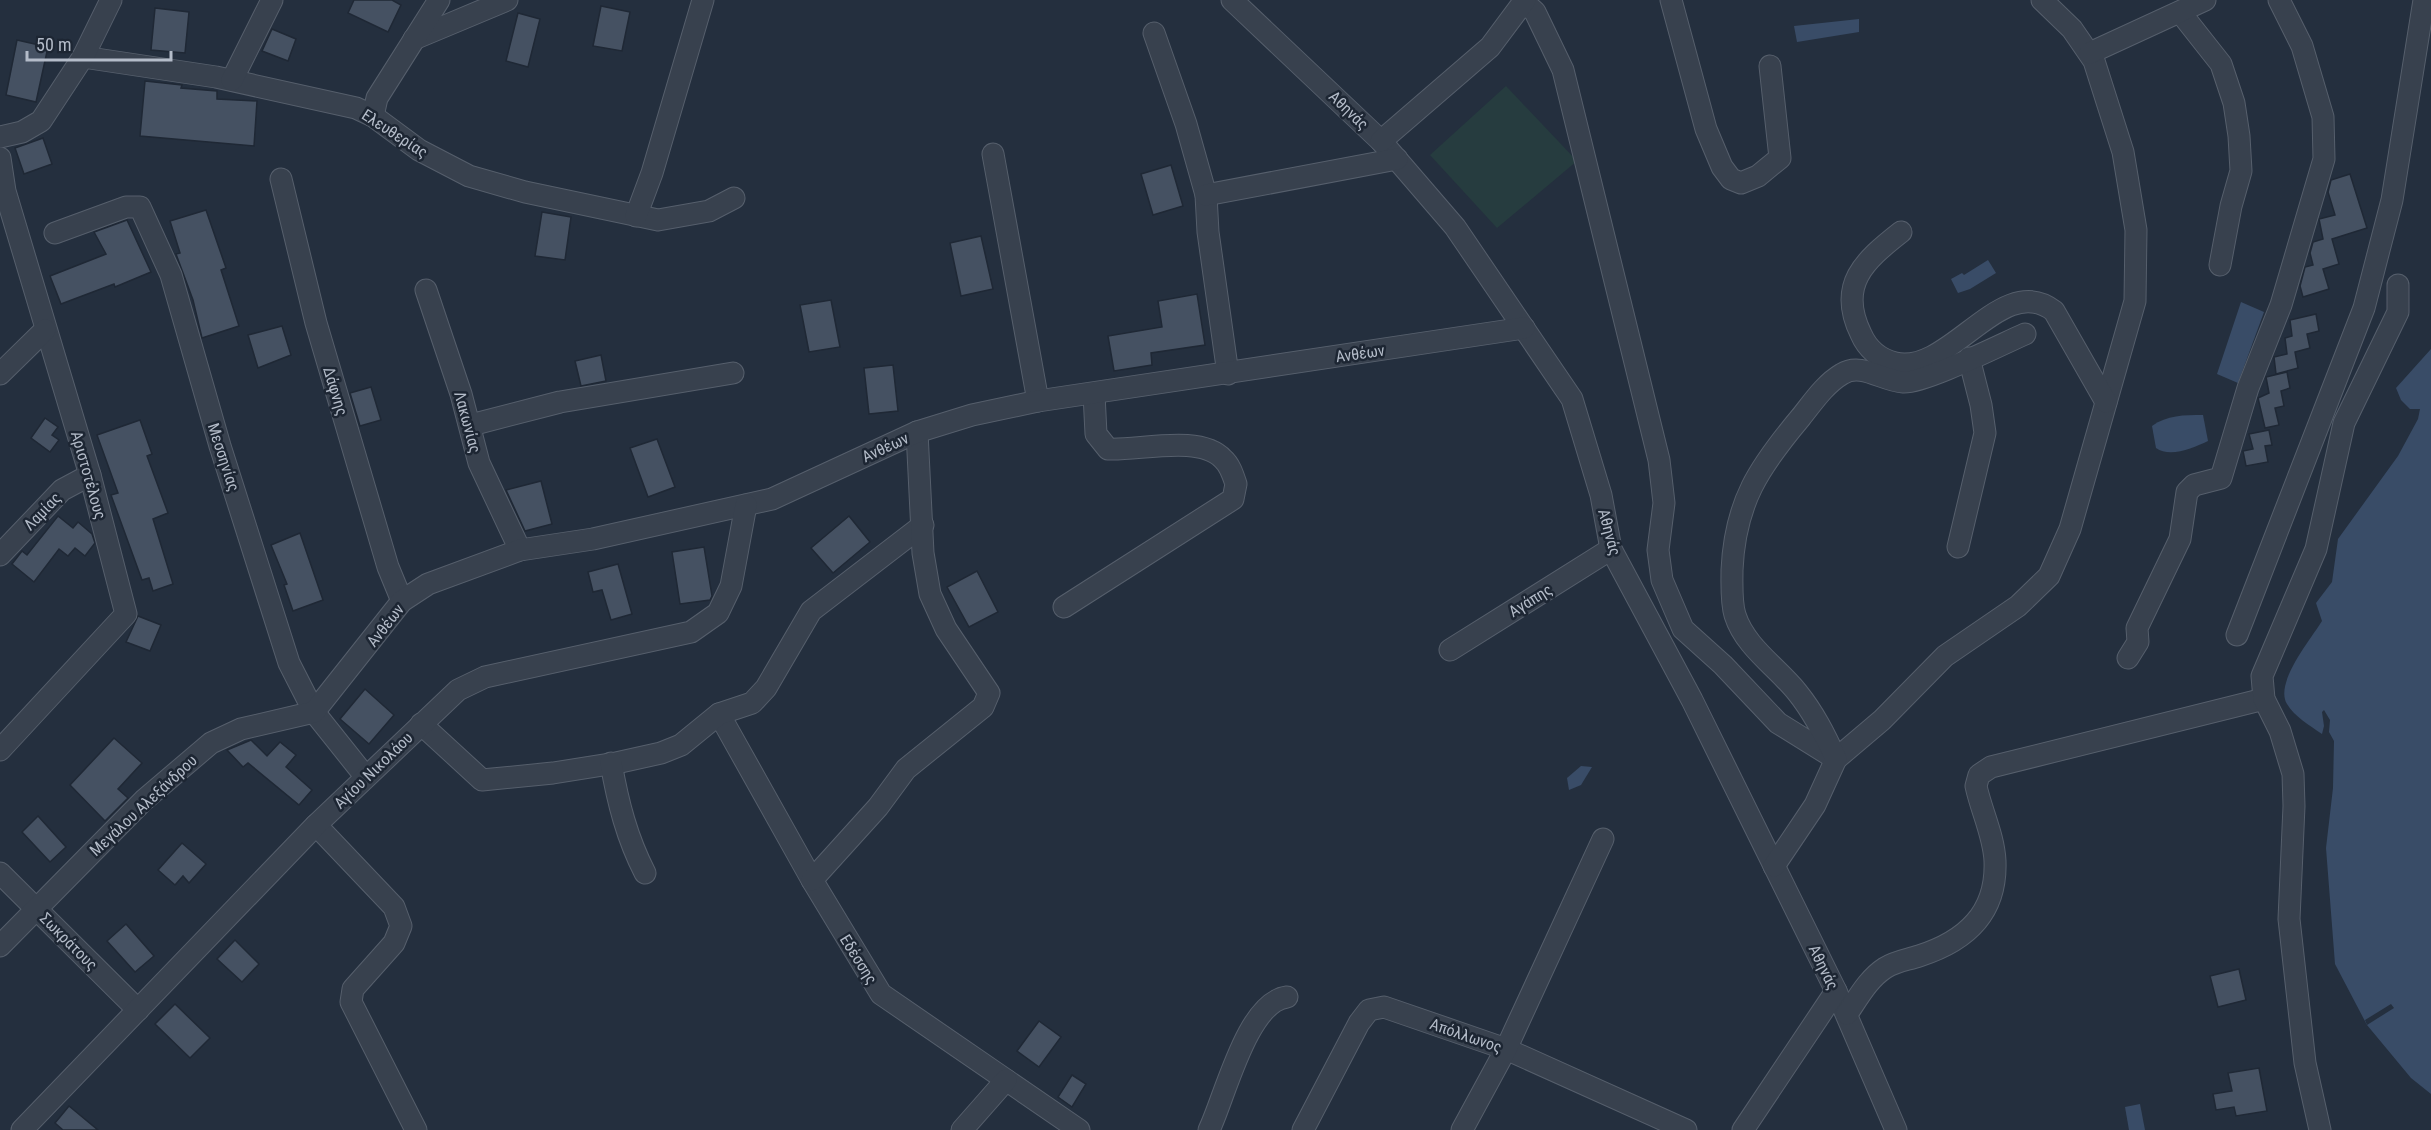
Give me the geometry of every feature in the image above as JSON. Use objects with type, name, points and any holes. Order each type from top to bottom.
[{"type":"street","points":[[0,137],[22,132],[41,121],[83,57],[111,0]]},
{"type":"street","points":[[232,80],[273,0]]},
{"type":"street","points":[[374,116],[377,98],[439,0]]},
{"type":"street","points":[[414,39],[507,0]]},
{"type":"street","points":[[636,216],[652,173],[703,0]]},
{"type":"street","name":"Αθηνάς","points":[[1232,0],[1381,141],[1455,227],[1572,399],[1601,495],[1611,549],[1692,700],[1836,991],[1896,1130]]},
{"type":"street","points":[[1671,0],[1706,129],[1722,167],[1731,179],[1741,183],[1758,176],[1780,158],[1770,66]]},
{"type":"street","points":[[1773,866],[1815,805],[1836,759],[1882,720],[1945,656],[2018,606],[2049,576],[2070,529],[2135,301],[2136,230],[2123,152],[2090,53],[2072,29],[2042,0]]},
{"type":"street","points":[[2090,53],[2205,0]]},
{"type":"street","points":[[2128,658],[2138,642],[2137,628],[2180,539],[2187,492],[2194,485],[2221,478],[2227,463],[2248,388],[2281,305],[2324,159],[2323,117],[2302,46],[2279,0]]},
{"type":"street","points":[[2237,634],[2364,308],[2392,200],[2424,0]]},
{"type":"street","points":[[1381,141],[1490,47],[1524,1],[1534,12],[1563,70],[1659,460],[1664,503],[1658,550],[1662,580],[1669,599],[1683,629],[1723,665],[1778,723],[1836,759]]},
{"type":"street","points":[[2180,12],[2220,64],[2234,103],[2241,171],[2231,206],[2220,265]]},
{"type":"street","points":[[1154,33],[1186,124],[1206,195],[1208,232],[1228,374]]},
{"type":"street","name":"Ελευθερίας","points":[[83,57],[232,80],[356,108],[374,116],[419,150],[469,176],[525,192],[658,220],[709,211],[734,198]]},
{"type":"street","points":[[993,154],[1038,401]]},
{"type":"street","name":"Αριστοτέλους","points":[[0,158],[2,191],[90,475],[126,614],[0,750]]},
{"type":"street","points":[[1206,195],[1397,159]]},
{"type":"street","name":"Δάφνης","points":[[281,179],[316,323],[388,567],[402,601]]},
{"type":"street","name":"Μεσσηνίας","points":[[55,233],[126,207],[140,207],[171,275],[220,446],[289,663],[314,712],[365,776]]},
{"type":"street","points":[[1901,232],[1875,252],[1851,292],[1851,313],[1862,337],[1874,353],[1895,363],[1914,362],[1940,351],[2013,304],[2031,300],[2043,302],[2054,311],[2106,402]]},
{"type":"street","points":[[2320,1130],[2305,1063],[2289,919],[2294,806],[2293,774],[2280,731],[2264,699],[2262,676],[2316,549],[2344,423],[2398,312],[2398,285]]},
{"type":"street","name":"Λακωνίας","points":[[426,290],[471,425],[479,462],[520,550]]},
{"type":"street","name":"Ανθέων","points":[[314,712],[402,601],[428,584],[520,550],[593,539],[772,499],[917,432],[972,415],[1038,401],[1524,328]]},
{"type":"street","points":[[0,374],[45,330]]},
{"type":"street","points":[[1836,759],[1816,717],[1796,690],[1748,639],[1735,615],[1733,549],[1742,506],[1760,468],[1781,440],[1822,390],[1843,373],[1858,370],[1904,383],[1936,373],[2025,334]]},
{"type":"street","points":[[1958,547],[1984,433],[1981,405],[1969,358]]},
{"type":"street","points":[[471,425],[560,402],[733,372]]},
{"type":"street","points":[[1064,607],[1233,499],[1236,484],[1222,457],[1200,448],[1179,445],[1108,449],[1096,434],[1094,394]]},
{"type":"street","points":[[812,879],[878,807],[906,770],[983,707],[989,693],[946,629],[930,594],[923,553],[917,432]]},
{"type":"street","name":"Λαμίας","points":[[0,555],[62,490],[90,475]]},
{"type":"street","name":"Αγίου Νικολάου","points":[[22,1130],[316,825],[458,690],[485,677],[691,632],[718,613],[731,586],[746,505]]},
{"type":"street","points":[[421,724],[482,780],[502,780],[661,753],[681,745],[719,714],[752,703],[766,688],[812,611],[923,525]]},
{"type":"street","name":"Αγάπης","points":[[1450,650],[1611,549]]},
{"type":"street","points":[[1847,1014],[1868,984],[1883,969],[1898,961],[1918,957],[1954,942],[1975,924],[1990,902],[1995,861],[1976,786],[1979,775],[1991,767],[2264,699]]},
{"type":"street","name":"Μεγάλου Αλεξάνδρου","points":[[0,946],[144,800],[211,743],[241,729],[314,712]]},
{"type":"street","name":"Εδέσσης","points":[[719,714],[812,879],[881,994],[1079,1130]]},
{"type":"street","points":[[611,763],[618,804],[630,844],[645,873]]},
{"type":"street","points":[[316,825],[394,907],[400,926],[394,943],[353,988],[351,1002],[416,1130]]},
{"type":"street","points":[[1462,1130],[1506,1049],[1603,839]]},
{"type":"street","name":"Σωκράτους","points":[[0,873],[138,1010]]},
{"type":"street","points":[[1743,1130],[1836,991]]},
{"type":"street","points":[[1209,1130],[1252,1024],[1278,998],[1287,998]]},
{"type":"street","name":"Απόλλωνος","points":[[1303,1130],[1359,1023],[1369,1010],[1384,1007],[1506,1049],[1686,1130]]},
{"type":"street","points":[[962,1130],[1006,1080]]},
{"type":"green space","points":[[1506,86],[1577,161],[1497,228],[1430,155]]},
{"type":"water","points":[[1859,19],[1859,32],[1797,42],[1794,26]]},
{"type":"water","points":[[1988,260],[1996,273],[1970,289],[1958,293],[1951,279],[1962,273],[1964,275]]},
{"type":"water","points":[[2241,302],[2264,312],[2238,383],[2217,374]]},
{"type":"water","points":[[2431,349],[2431,1094],[2411,1078],[2367,1025],[2335,964],[2326,848],[2333,788],[2334,741],[2329,732],[2330,720],[2324,710],[2322,712],[2324,726],[2322,734],[2294,713],[2284,695],[2289,673],[2322,621],[2316,603],[2332,582],[2338,539],[2398,456],[2418,419],[2420,409],[2410,409],[2401,400],[2396,388]]},
{"type":"water","points":[[2203,415],[2208,441],[2175,452],[2156,448],[2152,426],[2170,418]]},
{"type":"water","points":[[1581,766],[1592,767],[1581,785],[1569,790],[1567,778]]},
{"type":"water","points":[[2140,1104],[2145,1130],[2129,1130],[2125,1107]]},
{"type":"pier","points":[[2391,1004],[2394,1008],[2367,1025],[2365,1020]]},
{"type":"building","points":[[354,0],[392,0],[401,5],[388,32],[348,13]]},
{"type":"building","points":[[601,6],[630,12],[622,51],[593,46]]},
{"type":"building","points":[[155,8],[189,12],[185,53],[151,50]]},
{"type":"building","points":[[518,13],[540,19],[528,67],[506,61]]},
{"type":"building","points":[[272,29],[296,39],[288,61],[262,51]]},
{"type":"building","points":[[17,40],[48,47],[36,102],[6,95]]},
{"type":"building","points":[[145,81],[182,85],[181,88],[217,91],[217,99],[257,101],[254,146],[140,136]]},
{"type":"building","points":[[43,138],[52,164],[24,174],[15,148]]},
{"type":"building","points":[[1171,165],[1183,206],[1153,215],[1141,174]]},
{"type":"building","points":[[2350,174],[2367,228],[2332,239],[2339,264],[2323,269],[2329,289],[2303,297],[2300,286],[2305,267],[2313,265],[2310,253],[2313,242],[2323,239],[2319,219],[2335,215],[2328,192],[2331,180]]},
{"type":"building","points":[[206,210],[226,268],[221,270],[239,326],[202,338],[193,300],[176,254],[180,253],[170,221]]},
{"type":"building","points":[[542,212],[571,217],[565,260],[535,256]]},
{"type":"building","points":[[127,220],[151,272],[115,287],[114,284],[61,304],[50,276],[106,254],[94,232]]},
{"type":"building","points":[[981,236],[993,289],[961,296],[950,243]]},
{"type":"building","points":[[1197,294],[1205,345],[1151,353],[1152,365],[1114,371],[1108,336],[1162,327],[1158,301]]},
{"type":"building","points":[[831,300],[840,347],[809,352],[800,305]]},
{"type":"building","points":[[2316,314],[2319,331],[2307,334],[2310,348],[2295,352],[2298,368],[2276,374],[2274,357],[2287,354],[2285,338],[2292,336],[2290,320]]},
{"type":"building","points":[[282,326],[291,355],[258,368],[248,335]]},
{"type":"building","points":[[601,355],[606,381],[581,386],[575,361]]},
{"type":"building","points":[[893,365],[898,411],[869,414],[864,368]]},
{"type":"building","points":[[2287,372],[2290,388],[2281,391],[2284,406],[2275,408],[2279,425],[2265,428],[2258,398],[2269,393],[2266,377]]},
{"type":"building","points":[[371,387],[381,420],[360,426],[350,393]]},
{"type":"building","points":[[45,418],[58,427],[52,435],[59,440],[50,452],[31,438]]},
{"type":"building","points":[[140,420],[152,454],[147,456],[168,513],[153,519],[173,584],[153,591],[149,578],[142,580],[111,495],[118,493],[97,435]]},
{"type":"building","points":[[2269,430],[2272,445],[2265,446],[2268,462],[2246,466],[2243,451],[2253,449],[2249,434]]},
{"type":"building","points":[[657,439],[675,487],[648,497],[630,448]]},
{"type":"building","points":[[541,481],[552,524],[525,531],[506,490]]},
{"type":"building","points":[[58,516],[73,528],[78,522],[92,534],[95,543],[85,556],[75,548],[68,556],[59,549],[34,582],[12,564],[22,551],[27,555]]},
{"type":"building","points":[[849,516],[870,542],[833,573],[811,548]]},
{"type":"building","points":[[300,533],[323,600],[293,611],[284,585],[287,584],[271,545]]},
{"type":"building","points":[[704,547],[712,596],[710,600],[680,604],[672,552]]},
{"type":"building","points":[[618,564],[632,614],[611,620],[602,590],[593,592],[588,572]]},
{"type":"building","points":[[977,571],[998,612],[969,627],[947,587]]},
{"type":"building","points":[[138,616],[161,625],[150,651],[126,642]]},
{"type":"building","points":[[365,689],[394,715],[369,744],[340,719]]},
{"type":"building","points":[[114,738],[142,763],[118,789],[128,798],[105,821],[70,785]]},
{"type":"building","points":[[251,740],[267,756],[280,742],[296,755],[286,767],[312,790],[299,805],[248,763],[243,767],[227,750]]},
{"type":"building","points":[[38,816],[66,847],[50,862],[22,832]]},
{"type":"building","points":[[182,843],[206,864],[189,883],[183,876],[175,885],[158,870]]},
{"type":"building","points":[[126,924],[154,956],[135,972],[107,941]]},
{"type":"building","points":[[235,940],[259,964],[242,982],[217,959]]},
{"type":"building","points":[[2239,969],[2246,1000],[2218,1007],[2210,976]]},
{"type":"building","points":[[175,1004],[210,1038],[190,1058],[155,1024]]},
{"type":"building","points":[[1039,1021],[1061,1037],[1039,1067],[1017,1051]]},
{"type":"building","points":[[2259,1068],[2267,1111],[2236,1116],[2234,1107],[2216,1110],[2213,1094],[2232,1091],[2228,1073]]},
{"type":"building","points":[[1072,1075],[1086,1084],[1072,1107],[1058,1097]]},
{"type":"building","points":[[69,1106],[98,1130],[63,1130],[55,1123]]}]
